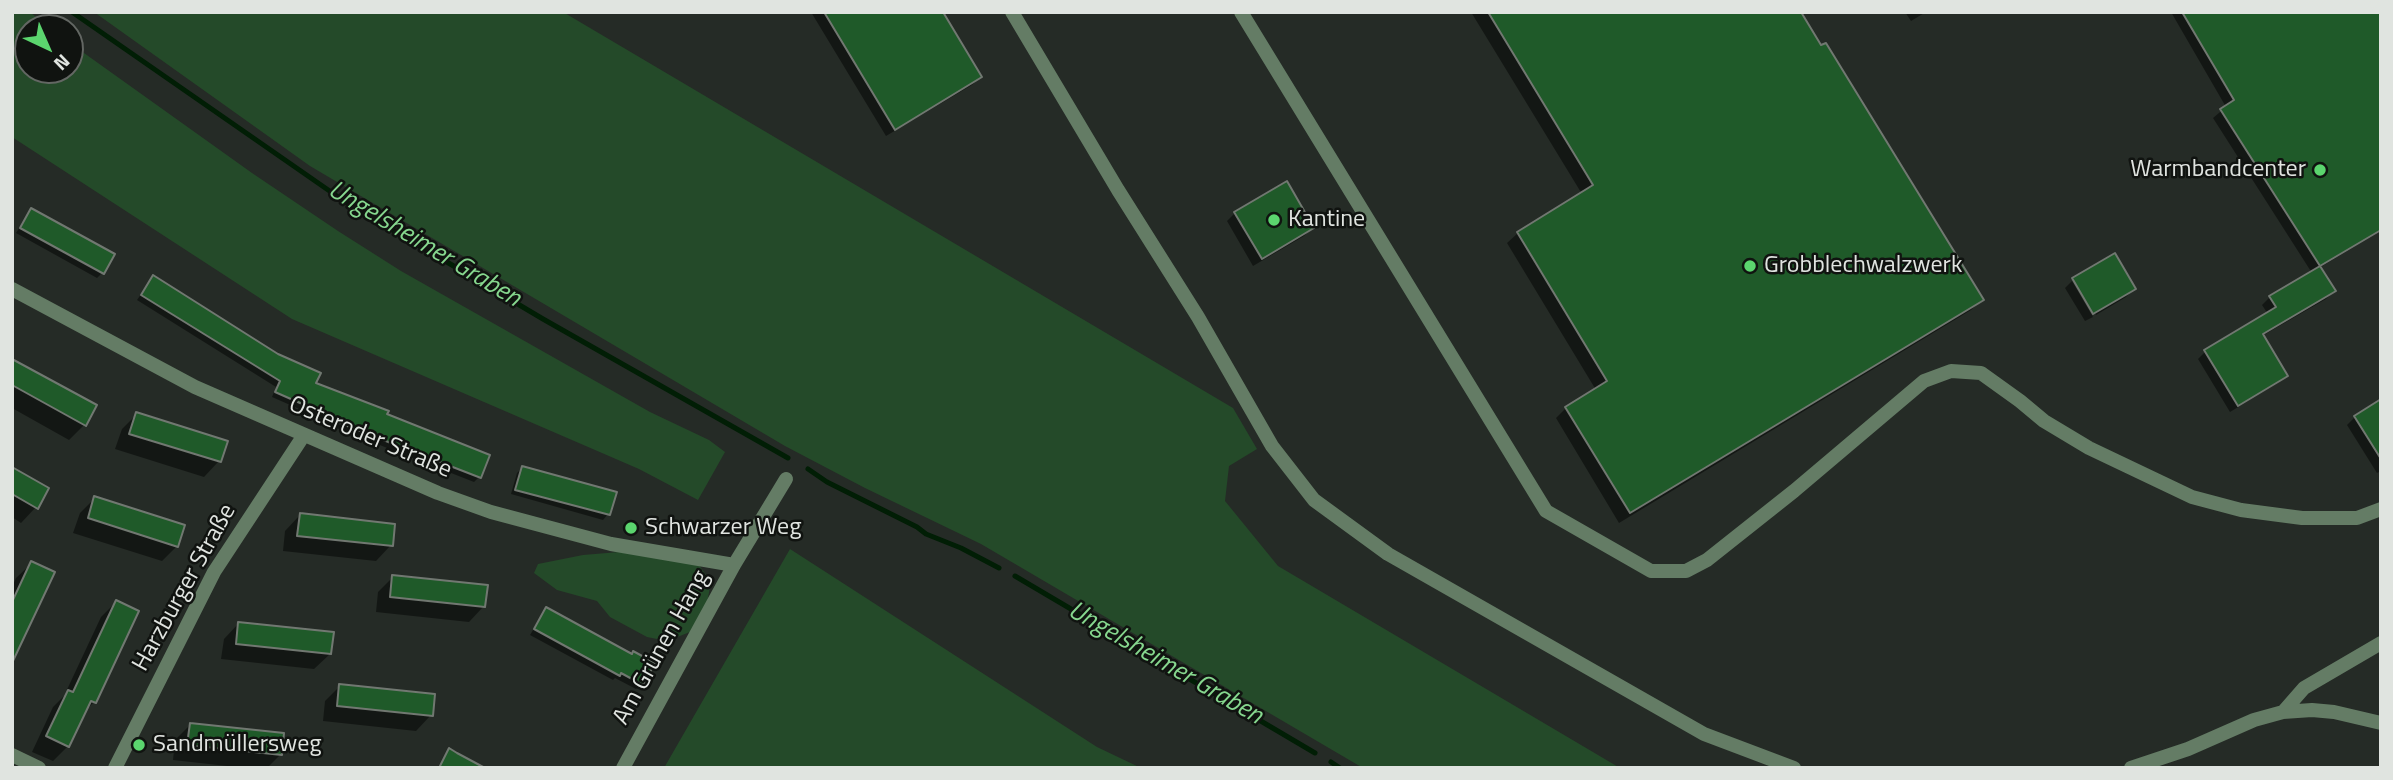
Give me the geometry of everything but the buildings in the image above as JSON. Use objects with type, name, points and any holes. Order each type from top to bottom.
[{"type":"street","points":[[1012,12],[1118,191],[1198,317],[1272,446],[1314,500],[1388,554],[1704,734],[1794,768]]},
{"type":"street","points":[[1241,12],[1546,511],[1651,571],[1686,571],[1707,561],[1924,381],[1951,371],[1981,373],[2044,421],[2089,448],[2192,497],[2241,510],[2302,518],[2357,518],[2381,509]]},
{"type":"street","name":"Osteroder Straße","points":[[12,289],[183,382],[439,494],[491,512],[611,544],[734,565]]},
{"type":"street","name":"Harzburger Straße","points":[[115,768],[214,572],[304,435]]},
{"type":"street","name":"Am Grünen Hang","points":[[623,768],[734,565],[786,480]]},
{"type":"street","points":[[2283,712],[2304,688],[2381,643]]},
{"type":"street","points":[[2131,768],[2188,749],[2254,720],[2283,712],[2334,712],[2381,723]]},
{"type":"street","points":[[12,755],[39,768]]},
{"type":"green space","points":[[12,12],[30,12],[32,14],[14,14],[14,84],[84,84],[84,53],[252,173],[401,271],[650,412],[709,440],[725,452],[698,500],[639,469],[292,319],[12,137]]},
{"type":"green space","points":[[94,12],[563,12],[1233,408],[1257,449],[1229,466],[1225,501],[1278,566],[1620,768],[1363,768],[981,544],[785,446],[310,166]]},
{"type":"green space","points":[[790,549],[1097,747],[1141,768],[664,768]]},
{"type":"green space","points":[[619,552],[699,565],[711,582],[707,603],[690,632],[667,641],[647,637],[610,617],[597,601],[557,590],[534,573],[538,564],[583,555]]},
{"type":"waterway","name":"Ungelsheimer Graben","points":[[72,12],[344,201],[543,319],[788,458]]},
{"type":"waterway","name":"Ungelsheimer Graben","points":[[808,469],[827,482],[926,534],[999,568]]},
{"type":"waterway","name":"Ungelsheimer Graben","points":[[1015,576],[1315,753]]},
{"type":"waterway","name":"Ungelsheimer Graben","points":[[1331,762],[1340,768]]},
{"type":"place","name":"Warmbandcenter","points":[[2320,170]]},
{"type":"place","name":"Kantine","points":[[1274,220]]},
{"type":"place","name":"Grobblechwalzwerk","points":[[1750,266]]},
{"type":"place","name":"Schwarzer Weg","points":[[631,528]]},
{"type":"place","name":"Sandmüllersweg","points":[[139,745]]}]
